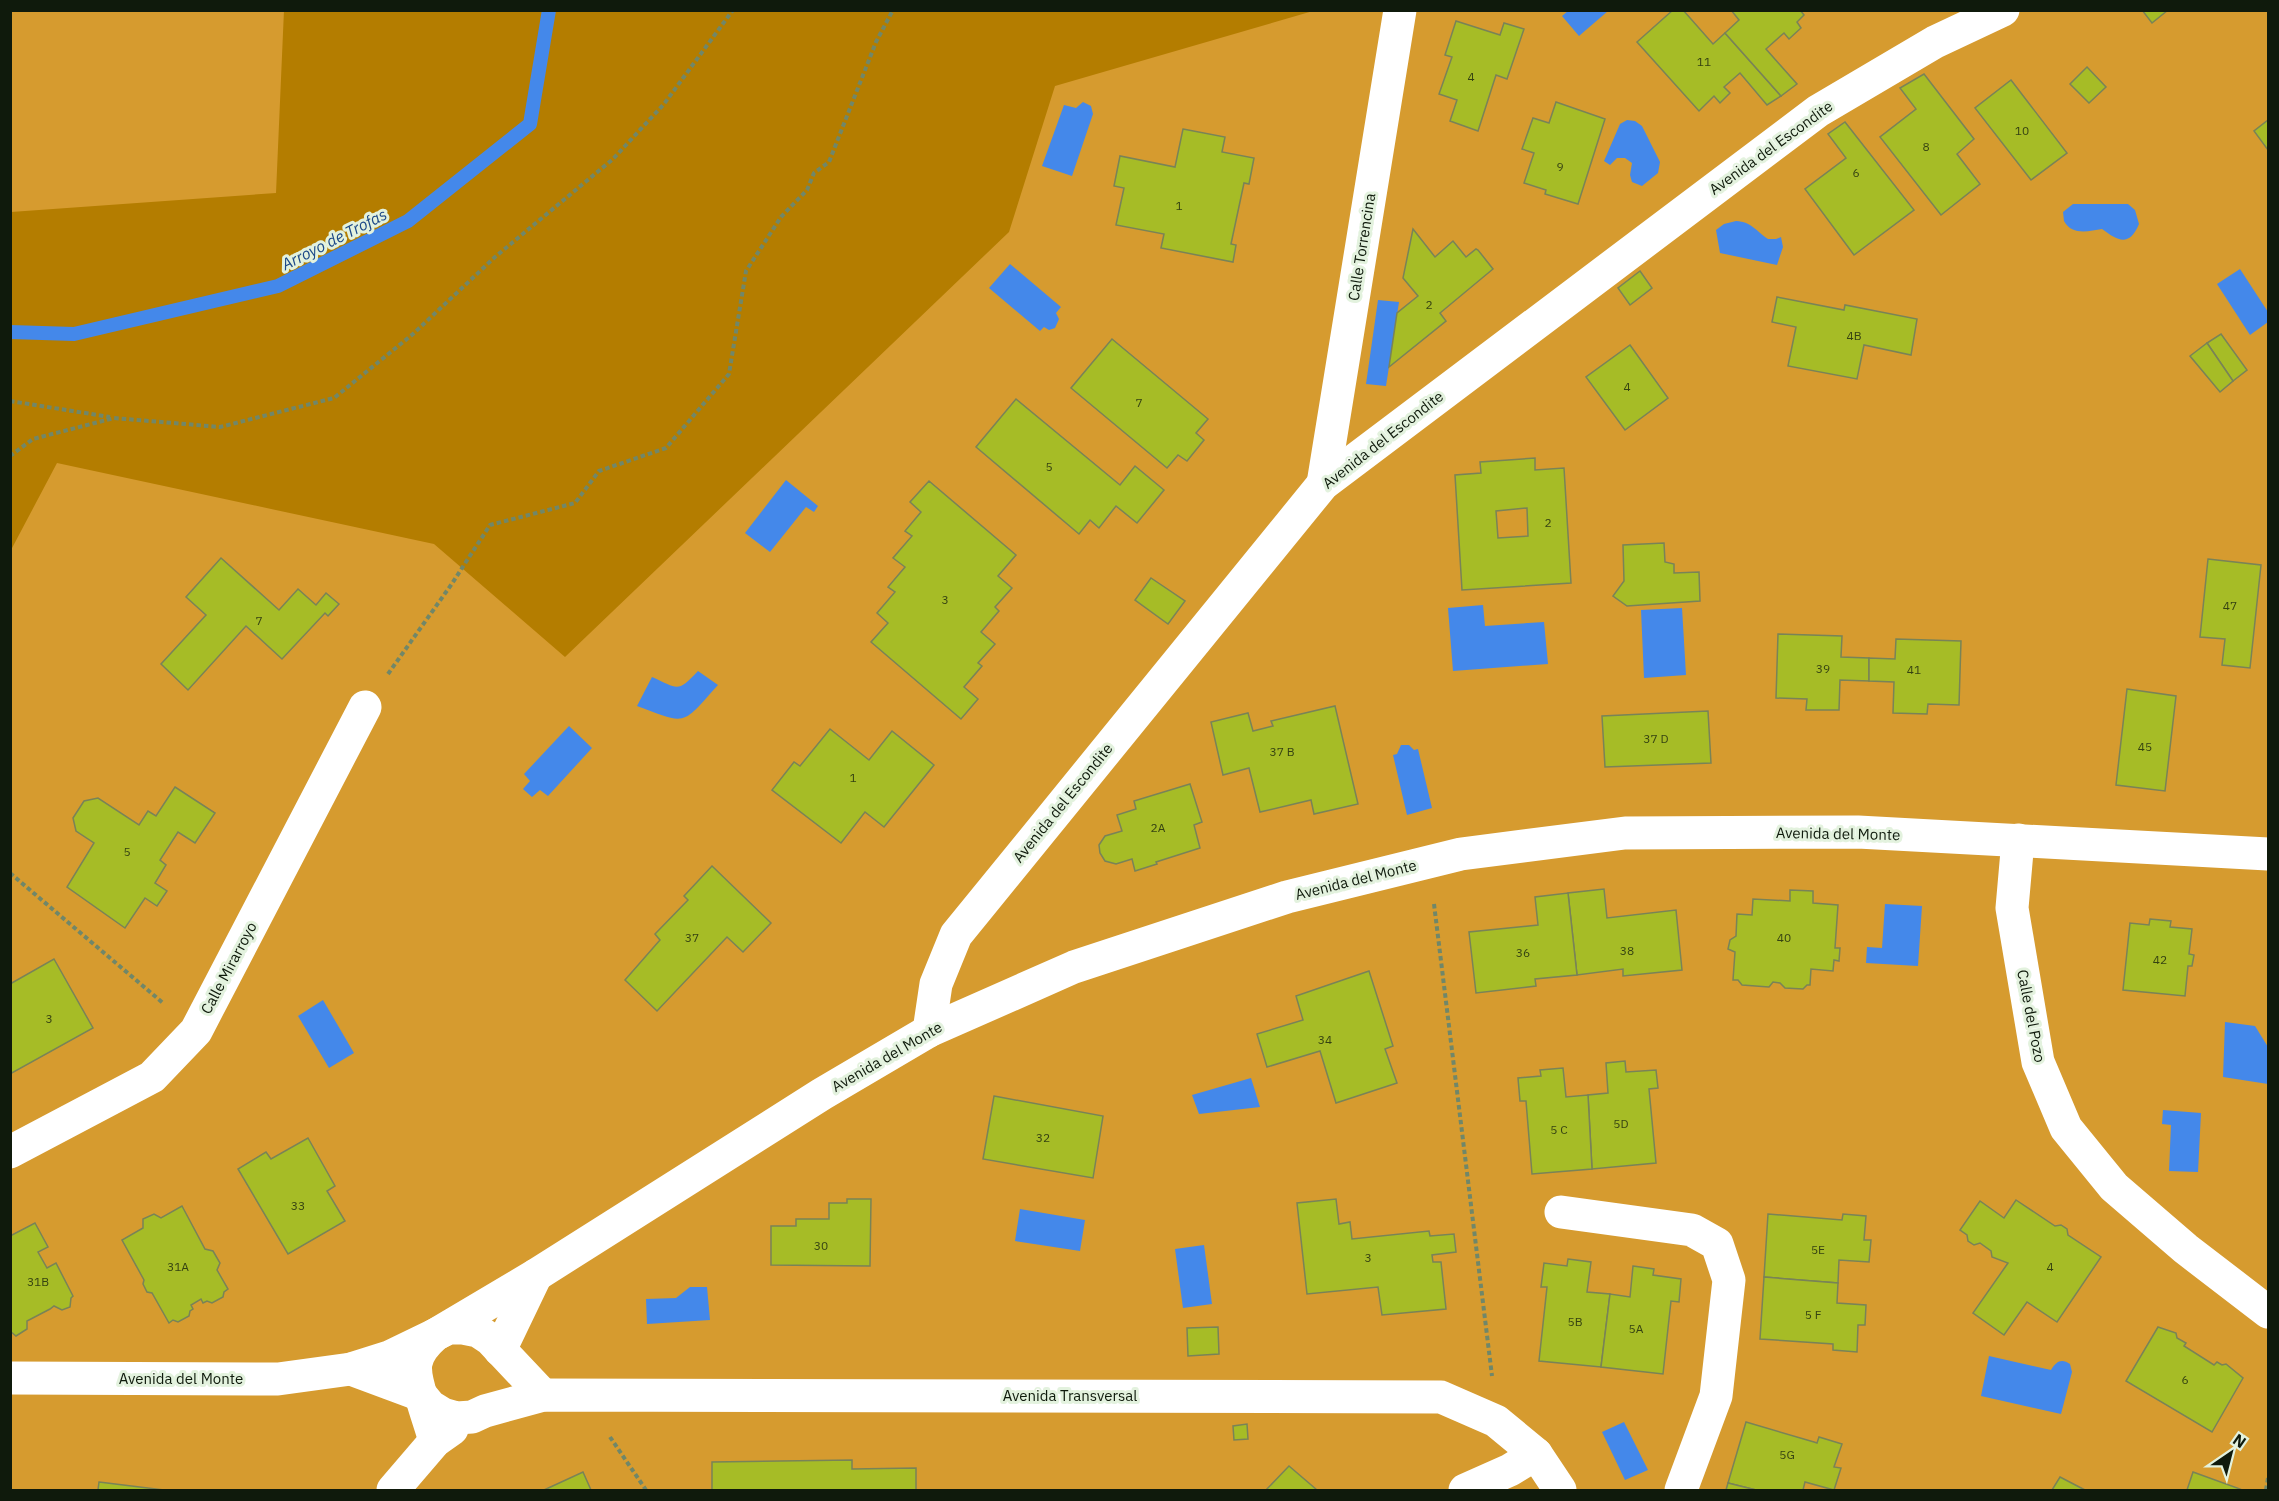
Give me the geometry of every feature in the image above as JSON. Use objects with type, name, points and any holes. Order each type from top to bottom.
[{"type":"street","name":"Calle Torrencina","points":[[1323,484],[1400,10]]},
{"type":"street","name":"Avenida del Escondite","points":[[929,1031],[936,984],[956,935],[1323,484],[1818,111],[1935,42],[2003,10]]},
{"type":"street","name":"Calle Mirarroyo","points":[[10,1152],[152,1077],[196,1031],[365,707]]},
{"type":"street","name":"Avenida del Monte","points":[[421,1395],[416,1382],[415,1369],[418,1355],[435,1335],[536,1275],[822,1094],[929,1031],[1074,968],[1287,897],[1461,854],[1625,833],[1858,832],[2268,854]]},
{"type":"street","name":"Calle del Pozo","points":[[2018,840],[2013,919],[2038,1062],[2066,1128],[2114,1187],[2186,1249],[2268,1312]]},
{"type":"street","points":[[1562,1212],[1692,1230],[1717,1244],[1729,1281],[1716,1396],[1681,1491]]},
{"type":"street","points":[[393,1491],[435,1441],[461,1423],[485,1411],[495,1402],[506,1377],[505,1363],[500,1350],[536,1275]]},
{"type":"street","name":"Avenida del Monte","points":[[10,1378],[278,1379],[351,1369],[389,1357],[449,1328],[478,1330],[500,1350]]},
{"type":"street","points":[[500,1350],[543,1395]]},
{"type":"street","name":"Avenida del Monte","points":[[351,1369],[421,1395]]},
{"type":"street","points":[[421,1395],[430,1406],[443,1414],[457,1418],[472,1417],[485,1411]]},
{"type":"street","points":[[421,1395],[435,1441]]},
{"type":"street","name":"Avenida Transversal","points":[[485,1411],[543,1395],[1441,1397],[1496,1421],[1536,1454],[1560,1491]]},
{"type":"street","points":[[1465,1491],[1510,1470],[1536,1454]]},
{"type":"path","points":[[10,401],[114,418],[220,427],[334,398],[413,334],[495,257],[613,159],[664,104],[733,10]]},
{"type":"path","points":[[365,707],[451,585],[490,525],[575,503],[598,471],[666,448],[729,374],[746,271],[781,217],[807,190],[814,173],[829,162],[876,42],[893,10]]},
{"type":"path","points":[[10,456],[33,439],[114,418]]},
{"type":"path","points":[[10,873],[164,1003]]},
{"type":"path","points":[[1434,903],[1493,1380],[1441,1397]]},
{"type":"path","points":[[2266,1491],[2268,1478]]},
{"type":"shaded area","points":[[284,10],[1313,11],[1055,86],[1009,232],[565,657],[434,544],[57,463],[11,550],[11,212],[276,193]]},
{"type":"shaded area","points":[[10,11],[2268,11],[2268,1490],[11,1490]]},
{"type":"water","points":[[1568,11],[1608,11],[1579,36],[1562,16]]},
{"type":"water","points":[[1083,102],[1091,106],[1093,114],[1072,176],[1042,166],[1064,105],[1076,108]]},
{"type":"water","points":[[1627,120],[1635,121],[1642,126],[1660,162],[1658,173],[1642,186],[1632,182],[1630,175],[1632,163],[1625,158],[1617,158],[1610,165],[1604,161],[1620,124]]},
{"type":"water","points":[[2073,204],[2128,204],[2135,210],[2139,224],[2131,236],[2122,240],[2102,229],[2076,231],[2067,226],[2063,212]]},
{"type":"water","points":[[1736,221],[1750,225],[1768,239],[1781,237],[1783,247],[1777,265],[1720,253],[1716,230],[1724,224]]},
{"type":"water","points":[[1010,264],[1061,307],[1056,313],[1059,319],[1055,328],[1049,330],[1044,327],[1040,331],[989,288]]},
{"type":"water","points":[[2240,269],[2268,312],[2268,322],[2250,335],[2217,284]]},
{"type":"water","points":[[1378,300],[1399,302],[1386,386],[1366,384]]},
{"type":"water","points":[[786,480],[818,506],[814,512],[806,507],[770,552],[745,533]]},
{"type":"water","points":[[1483,605],[1485,626],[1544,622],[1548,664],[1453,671],[1448,608]]},
{"type":"water","points":[[1682,608],[1686,675],[1644,678],[1641,610]]},
{"type":"water","points":[[698,671],[718,685],[690,715],[675,719],[637,706],[652,677],[677,687],[686,683]]},
{"type":"water","points":[[569,726],[592,748],[548,796],[540,790],[532,797],[523,789],[530,781],[524,774]]},
{"type":"water","points":[[1401,745],[1409,745],[1414,750],[1418,749],[1432,808],[1407,815],[1393,755],[1397,754]]},
{"type":"water","points":[[1885,904],[1922,906],[1918,966],[1866,963],[1867,947],[1882,948]]},
{"type":"water","points":[[323,1000],[354,1053],[329,1068],[298,1016]]},
{"type":"water","points":[[2225,1022],[2255,1026],[2268,1047],[2268,1084],[2223,1077]]},
{"type":"water","points":[[1251,1078],[1260,1107],[1199,1114],[1192,1095]]},
{"type":"water","points":[[2163,1110],[2201,1113],[2198,1172],[2169,1171],[2171,1125],[2162,1124]]},
{"type":"water","points":[[1020,1209],[1085,1220],[1080,1251],[1015,1241]]},
{"type":"water","points":[[1204,1245],[1212,1304],[1183,1308],[1175,1249]]},
{"type":"water","points":[[690,1287],[707,1287],[710,1320],[647,1324],[646,1299],[676,1298]]},
{"type":"water","points":[[1989,1356],[2051,1370],[2059,1361],[2070,1364],[2072,1372],[2061,1414],[1981,1396]]},
{"type":"water","points":[[1624,1422],[1648,1470],[1625,1480],[1602,1432]]},
{"type":"building","points":[[1673,10],[1683,10],[1713,44],[1725,33],[1781,96],[1767,105],[1740,73],[1724,87],[1730,93],[1720,103],[1714,96],[1699,111],[1637,42]]},
{"type":"building","points":[[1731,10],[1800,10],[1804,15],[1797,22],[1801,28],[1789,39],[1784,33],[1766,49],[1797,84],[1781,96],[1725,33],[1739,20]]},
{"type":"building","points":[[2142,10],[2168,10],[2152,23]]},
{"type":"building","points":[[1456,21],[1500,35],[1504,23],[1524,29],[1507,79],[1496,75],[1478,131],[1450,121],[1457,100],[1439,94],[1452,57],[1445,55]]},
{"type":"building","points":[[2087,67],[2106,87],[2089,103],[2070,84]]},
{"type":"building","points":[[1924,74],[1974,139],[1957,154],[1980,184],[1941,215],[1880,137],[1916,109],[1900,88]]},
{"type":"building","points":[[2011,80],[2067,153],[2031,180],[1975,108]]},
{"type":"building","points":[[1556,102],[1605,119],[1578,204],[1545,194],[1546,190],[1524,183],[1534,153],[1522,149],[1533,118],[1549,123]]},
{"type":"building","points":[[2268,120],[2268,150],[2254,131]]},
{"type":"building","points":[[1845,122],[1914,210],[1854,255],[1805,189],[1846,158],[1828,134]]},
{"type":"building","points":[[1183,129],[1225,137],[1222,152],[1254,158],[1249,184],[1244,183],[1231,244],[1236,245],[1233,262],[1161,248],[1164,234],[1116,225],[1124,188],[1114,186],[1120,156],[1175,167]]},
{"type":"building","points":[[1413,229],[1435,257],[1453,241],[1466,257],[1476,249],[1478,250],[1493,269],[1440,313],[1446,321],[1389,367],[1397,313],[1418,296],[1403,278]]},
{"type":"building","points":[[1640,271],[1652,288],[1630,305],[1618,288]]},
{"type":"building","points":[[1777,297],[1844,310],[1845,305],[1917,319],[1911,355],[1864,345],[1857,379],[1788,366],[1796,327],[1772,322]]},
{"type":"building","points":[[2221,334],[2247,370],[2233,381],[2207,343]]},
{"type":"building","points":[[1112,339],[1208,419],[1196,433],[1204,440],[1187,461],[1178,455],[1167,468],[1071,388]]},
{"type":"building","points":[[2207,343],[2233,381],[2220,392],[2190,356]]},
{"type":"building","points":[[1630,345],[1668,398],[1625,430],[1586,377]]},
{"type":"building","points":[[1016,399],[1120,485],[1135,466],[1164,490],[1137,523],[1116,506],[1099,528],[1090,520],[1079,534],[976,447]]},
{"type":"building","points":[[1535,458],[1535,470],[1564,468],[1571,583],[1462,590],[1455,475],[1481,473],[1480,462]],"holes":[[[1527,508],[1528,536],[1498,538],[1496,511]]]},
{"type":"building","points":[[929,481],[1016,555],[998,576],[1012,588],[995,607],[999,611],[981,632],[995,644],[978,663],[982,666],[964,687],[978,699],[961,719],[871,642],[888,623],[877,613],[895,592],[888,587],[905,567],[893,558],[912,536],[905,531],[921,512],[910,502]]},
{"type":"building","points":[[1664,543],[1665,562],[1674,564],[1674,573],[1699,572],[1700,601],[1627,606],[1613,596],[1624,581],[1623,545]]},
{"type":"building","points":[[221,558],[279,610],[298,589],[316,605],[326,593],[339,604],[328,616],[325,613],[282,659],[246,626],[188,690],[161,664],[206,615],[186,597]]},
{"type":"building","points":[[2208,559],[2261,565],[2250,668],[2222,665],[2225,639],[2200,637]]},
{"type":"building","points":[[1151,578],[1185,601],[1168,624],[1135,600]]},
{"type":"building","points":[[1778,634],[1842,636],[1841,657],[1869,658],[1869,681],[1840,680],[1839,710],[1806,710],[1807,699],[1776,698]]},
{"type":"building","points":[[1896,639],[1961,641],[1959,705],[1928,704],[1927,714],[1893,713],[1894,682],[1869,681],[1869,658],[1895,659]]},
{"type":"building","points":[[2127,689],[2176,696],[2165,791],[2116,785]]},
{"type":"building","points":[[1335,706],[1358,804],[1314,814],[1311,800],[1260,812],[1249,768],[1223,775],[1211,722],[1248,713],[1253,731],[1273,726],[1271,721]]},
{"type":"building","points":[[1708,711],[1711,763],[1605,767],[1602,716]]},
{"type":"building","points":[[830,729],[869,760],[892,731],[934,765],[884,827],[865,812],[841,843],[772,790],[794,762],[800,766]]},
{"type":"building","points":[[1190,784],[1202,822],[1194,825],[1200,848],[1135,871],[1132,859],[1116,864],[1105,861],[1100,853],[1099,845],[1105,836],[1122,831],[1117,815],[1136,809],[1134,801]]},
{"type":"building","points":[[175,787],[215,813],[195,843],[178,832],[160,860],[166,865],[155,883],[167,891],[157,906],[145,898],[125,928],[67,887],[94,843],[76,831],[73,818],[84,801],[98,798],[139,825],[148,811],[156,816]]},
{"type":"building","points":[[712,866],[771,923],[743,952],[727,937],[657,1011],[625,980],[660,940],[655,934],[688,900],[684,896]]},
{"type":"building","points":[[1604,889],[1607,918],[1676,910],[1682,970],[1623,976],[1623,969],[1577,975],[1568,893]]},
{"type":"building","points":[[1790,890],[1813,891],[1813,903],[1838,905],[1835,948],[1840,948],[1839,961],[1834,960],[1833,971],[1811,969],[1810,985],[1803,989],[1785,988],[1780,983],[1773,982],[1769,987],[1742,985],[1738,980],[1733,980],[1735,952],[1728,949],[1730,940],[1736,936],[1737,914],[1752,915],[1753,899],[1790,901]]},
{"type":"building","points":[[1568,893],[1577,975],[1535,979],[1536,986],[1476,993],[1469,932],[1538,925],[1535,897]]},
{"type":"building","points":[[2150,919],[2171,921],[2170,927],[2192,929],[2189,954],[2194,955],[2192,966],[2188,966],[2185,996],[2123,990],[2130,923],[2149,925]]},
{"type":"building","points":[[54,959],[93,1028],[10,1074],[10,984]]},
{"type":"building","points":[[1369,971],[1393,1046],[1385,1049],[1397,1083],[1336,1103],[1320,1051],[1267,1067],[1257,1034],[1303,1020],[1296,996]]},
{"type":"building","points":[[1625,1061],[1626,1072],[1656,1070],[1658,1088],[1649,1089],[1656,1163],[1592,1169],[1588,1095],[1608,1093],[1606,1063]]},
{"type":"building","points":[[1563,1068],[1566,1097],[1588,1095],[1592,1169],[1532,1174],[1526,1101],[1520,1101],[1518,1078],[1541,1076],[1540,1070]]},
{"type":"building","points":[[994,1096],[1103,1116],[1093,1178],[983,1159]]},
{"type":"building","points":[[308,1138],[335,1186],[327,1191],[345,1221],[288,1254],[238,1169],[266,1152],[271,1159]]},
{"type":"building","points":[[847,1199],[871,1199],[870,1266],[771,1265],[771,1226],[796,1226],[796,1219],[829,1219],[829,1203],[847,1203]]},
{"type":"building","points":[[1336,1199],[1339,1224],[1350,1222],[1352,1239],[1429,1231],[1430,1236],[1454,1234],[1456,1252],[1432,1255],[1433,1262],[1441,1262],[1446,1309],[1382,1315],[1378,1287],[1307,1294],[1297,1203]]},
{"type":"building","points":[[2016,1200],[2055,1226],[2061,1225],[2067,1229],[2068,1235],[2101,1257],[2057,1322],[2027,1302],[2004,1335],[1973,1313],[2008,1263],[1992,1257],[1991,1251],[1980,1243],[1974,1245],[1968,1241],[1967,1235],[1960,1230],[1980,1201],[2004,1218]]},
{"type":"building","points":[[182,1206],[205,1249],[213,1251],[220,1263],[217,1270],[228,1289],[224,1292],[223,1297],[212,1303],[207,1301],[203,1303],[201,1299],[191,1305],[193,1309],[189,1316],[178,1322],[173,1320],[169,1323],[152,1293],[147,1292],[143,1284],[144,1280],[122,1240],[143,1228],[143,1219],[154,1214],[161,1218]]},
{"type":"building","points":[[1768,1214],[1842,1220],[1843,1214],[1866,1216],[1864,1240],[1871,1240],[1869,1262],[1839,1260],[1838,1283],[1764,1277]]},
{"type":"building","points":[[35,1223],[48,1247],[38,1252],[47,1268],[56,1263],[73,1296],[70,1307],[62,1310],[54,1306],[27,1321],[27,1329],[16,1336],[10,1331],[10,1236]]},
{"type":"building","points":[[1568,1259],[1591,1262],[1587,1292],[1610,1294],[1601,1367],[1539,1361],[1547,1287],[1541,1287],[1544,1263],[1567,1266]]},
{"type":"building","points":[[1633,1266],[1654,1269],[1653,1275],[1681,1279],[1679,1302],[1671,1301],[1663,1374],[1601,1367],[1610,1294],[1630,1297]]},
{"type":"building","points":[[1764,1277],[1838,1283],[1837,1303],[1866,1305],[1865,1325],[1858,1325],[1857,1352],[1833,1350],[1833,1344],[1760,1339]]},
{"type":"building","points":[[1218,1327],[1219,1354],[1188,1356],[1187,1328]]},
{"type":"building","points":[[2158,1327],[2176,1333],[2177,1338],[2186,1343],[2184,1346],[2214,1365],[2217,1362],[2222,1365],[2226,1364],[2243,1378],[2212,1432],[2126,1381]]},
{"type":"building","points":[[1746,1422],[1817,1443],[1819,1437],[1842,1444],[1834,1467],[1841,1468],[1834,1490],[1805,1482],[1803,1490],[1756,1490],[1728,1483]]},
{"type":"building","points":[[1247,1424],[1248,1439],[1234,1440],[1233,1426]]},
{"type":"building","points":[[852,1460],[852,1469],[916,1468],[916,1490],[712,1490],[712,1462]]},
{"type":"building","points":[[1289,1466],[1317,1490],[1266,1490]]},
{"type":"building","points":[[583,1472],[591,1490],[544,1490]]},
{"type":"building","points":[[2193,1472],[2240,1489],[2187,1490]]},
{"type":"building","points":[[2060,1477],[2085,1490],[2052,1490]]},
{"type":"building","points":[[99,1482],[164,1490],[98,1490]]},
{"type":"building","points":[[1728,1483],[1756,1490],[1726,1490]]},
{"type":"waterway","name":"Arroyo de Trofas","points":[[10,332],[74,334],[278,286],[408,221],[530,124],[549,10]]}]
